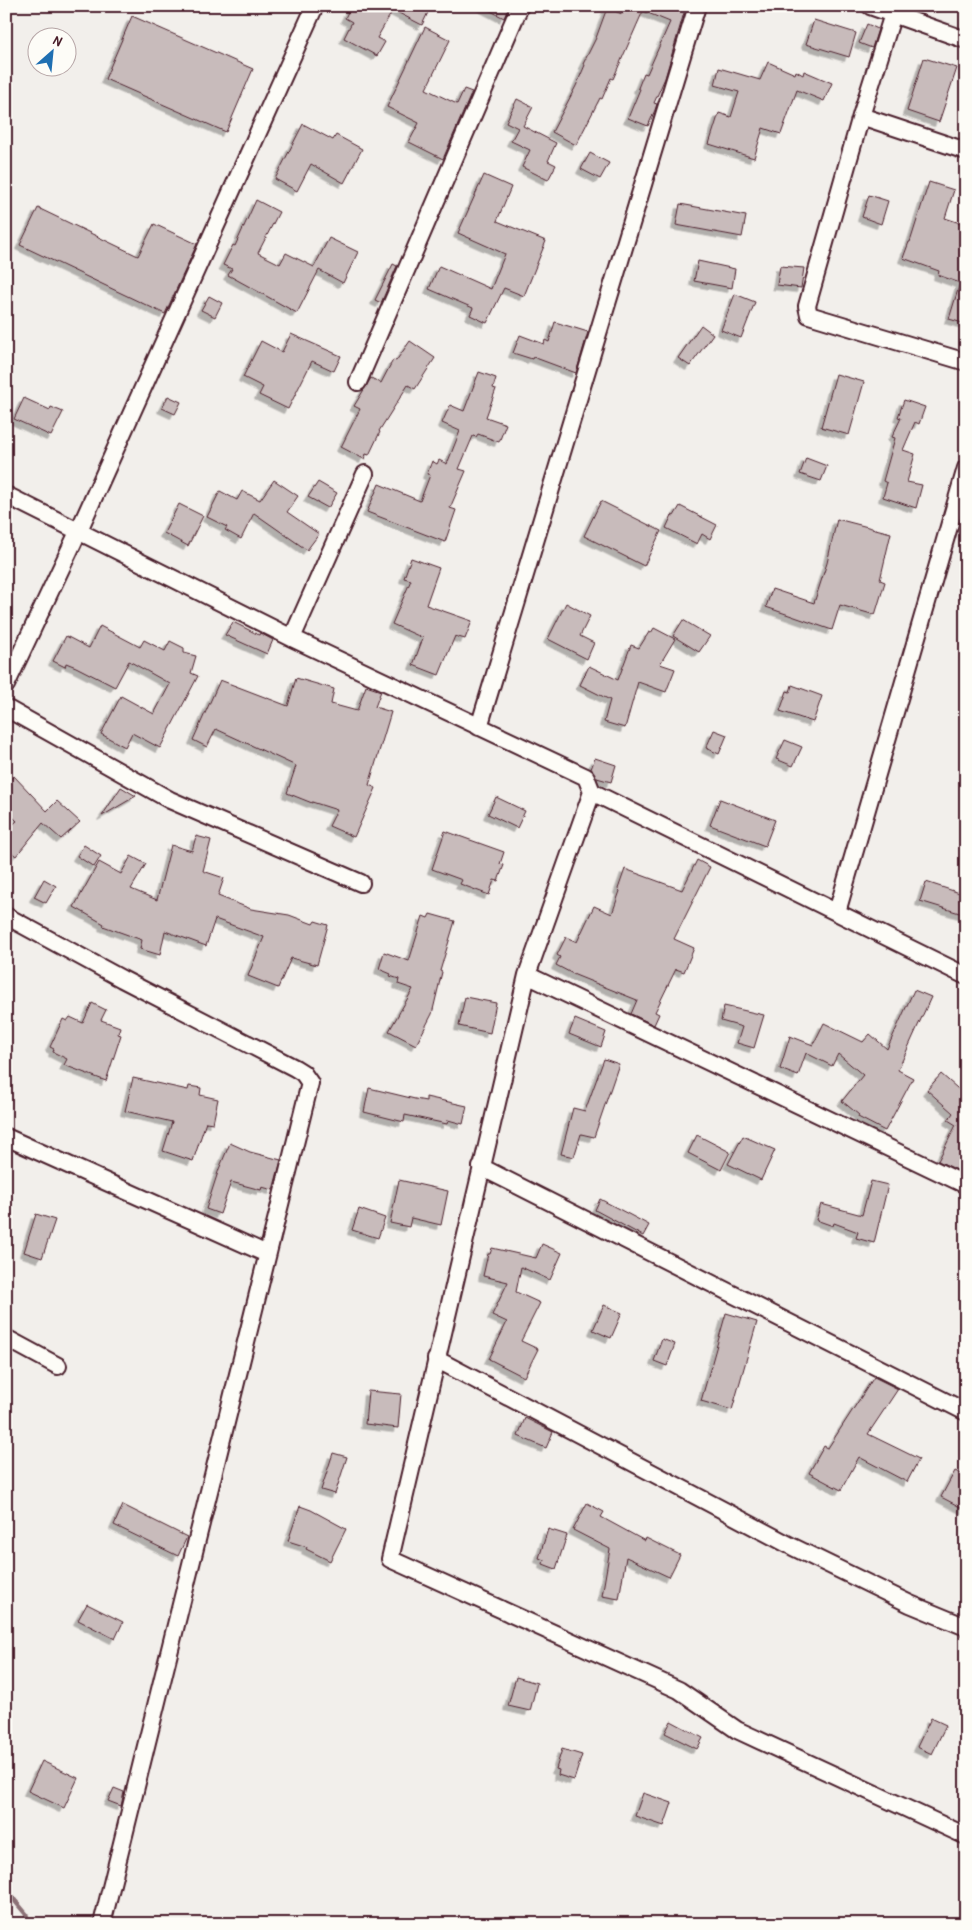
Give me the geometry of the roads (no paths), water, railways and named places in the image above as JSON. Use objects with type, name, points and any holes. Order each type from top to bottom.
[{"type":"street","points":[[6,685],[79,530],[315,6]]},
{"type":"street","points":[[358,382],[520,6]]},
{"type":"street","points":[[479,727],[697,6]]},
{"type":"street","points":[[870,6],[966,40]]},
{"type":"street","points":[[893,14],[861,116],[807,306],[809,315],[966,362]]},
{"type":"street","points":[[861,116],[966,152]]},
{"type":"street","points":[[837,912],[966,468]]},
{"type":"street","points":[[292,638],[365,474]]},
{"type":"street","points":[[6,495],[292,638],[586,777],[592,792],[527,975],[390,1559],[679,1690],[737,1730],[966,1836]]},
{"type":"street","points":[[6,708],[170,800],[361,883]]},
{"type":"street","points":[[592,792],[966,976]]},
{"type":"street","points":[[6,916],[303,1073],[310,1082],[102,1924]]},
{"type":"street","points":[[527,975],[966,1185]]},
{"type":"street","points":[[6,1137],[268,1254]]},
{"type":"street","points":[[481,1167],[966,1412]]},
{"type":"street","points":[[6,1338],[58,1366]]},
{"type":"street","points":[[436,1359],[793,1547],[910,1604],[966,1627]]},
{"type":"waterway","points":[[6,1890],[26,1914],[28,1924]]}]
